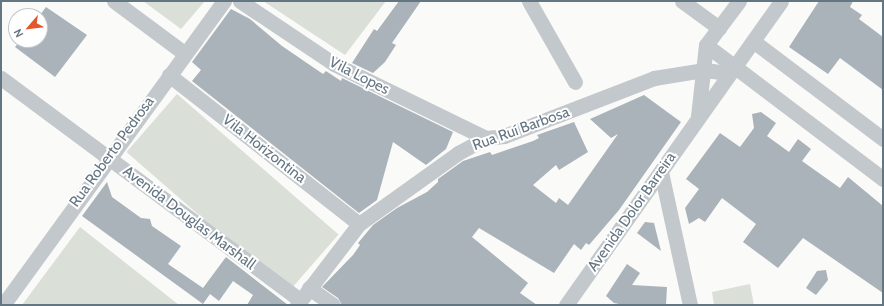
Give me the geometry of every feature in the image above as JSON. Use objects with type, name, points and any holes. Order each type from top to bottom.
[{"type":"street","points":[[114,1],[184,53]]},
{"type":"street","name":"Rua Roberto Pedrosa","points":[[3,305],[184,53],[224,1]]},
{"type":"street","name":"Vila Lopes","points":[[240,1],[334,64],[486,138]]},
{"type":"street","points":[[529,1],[575,82]]},
{"type":"street","points":[[682,1],[719,28]]},
{"type":"street","points":[[739,1],[706,45],[732,71],[883,179]]},
{"type":"street","name":"Avenida Dolor Barreira","points":[[566,305],[781,1]]},
{"type":"street","points":[[752,41],[883,139]]},
{"type":"street","name":"Avenida Dolor Barreira","points":[[698,119],[706,45]]},
{"type":"street","name":"Rua Ruí Barbosa","points":[[298,303],[359,224],[458,153],[486,138],[504,136],[654,78],[704,70],[732,71]]},
{"type":"street","name":"Vila Horizontina","points":[[169,75],[359,224]]},
{"type":"street","name":"Avenida Douglas Marshall","points":[[1,78],[298,303]]},
{"type":"street","points":[[661,172],[690,305]]},
{"type":"street","points":[[310,288],[333,305]]},
{"type":"shaded area","points":[[143,1],[205,1],[181,29]]},
{"type":"shaded area","points":[[263,1],[386,1],[345,55]]},
{"type":"shaded area","points":[[177,94],[339,234],[288,293],[126,152]]},
{"type":"shaded area","points":[[80,227],[179,305],[22,305]]},
{"type":"shaded area","points":[[750,284],[754,305],[714,305],[712,292]]},
{"type":"building","points":[[399,1],[421,1],[392,43],[396,45],[385,62],[373,73],[352,63],[374,29],[377,31]]},
{"type":"building","points":[[819,1],[853,1],[850,7],[862,15],[859,19],[883,37],[883,90],[840,58],[828,74],[789,47]]},
{"type":"building","points":[[48,8],[87,35],[55,77],[16,48],[48,48]]},
{"type":"building","points":[[231,9],[250,19],[282,46],[323,74],[326,71],[341,81],[342,78],[453,132],[446,149],[426,165],[393,142],[377,200],[359,213],[192,81],[201,70],[192,62]]},
{"type":"building","points":[[644,95],[681,122],[619,210],[589,245],[586,243],[581,250],[574,244],[554,273],[479,228],[472,237],[528,283],[520,293],[537,305],[342,305],[338,298],[322,287],[353,255],[360,245],[358,243],[373,225],[397,208],[427,192],[438,182],[438,179],[463,161],[490,152],[492,155],[533,141],[539,138],[537,135],[574,122],[588,152],[559,170],[556,165],[533,185],[556,203],[559,198],[568,205],[618,134],[611,138],[590,119]]},
{"type":"building","points":[[761,112],[776,123],[767,136],[789,152],[798,139],[811,149],[802,161],[840,188],[848,177],[883,206],[883,293],[803,238],[778,268],[743,242],[756,224],[722,198],[705,222],[699,218],[689,224],[685,208],[699,189],[686,179],[720,133],[740,147],[754,128],[752,114]]},
{"type":"building","points":[[107,182],[112,197],[141,218],[150,219],[152,226],[181,246],[168,264],[203,288],[226,257],[288,305],[247,305],[253,295],[233,281],[219,301],[210,294],[203,304],[82,216]]},
{"type":"building","points":[[645,222],[654,223],[661,251],[637,233]]},
{"type":"building","points":[[627,264],[640,273],[632,285],[667,287],[666,305],[624,305],[614,303],[606,296]]},
{"type":"building","points":[[826,270],[828,280],[816,295],[806,288],[817,271]]}]
